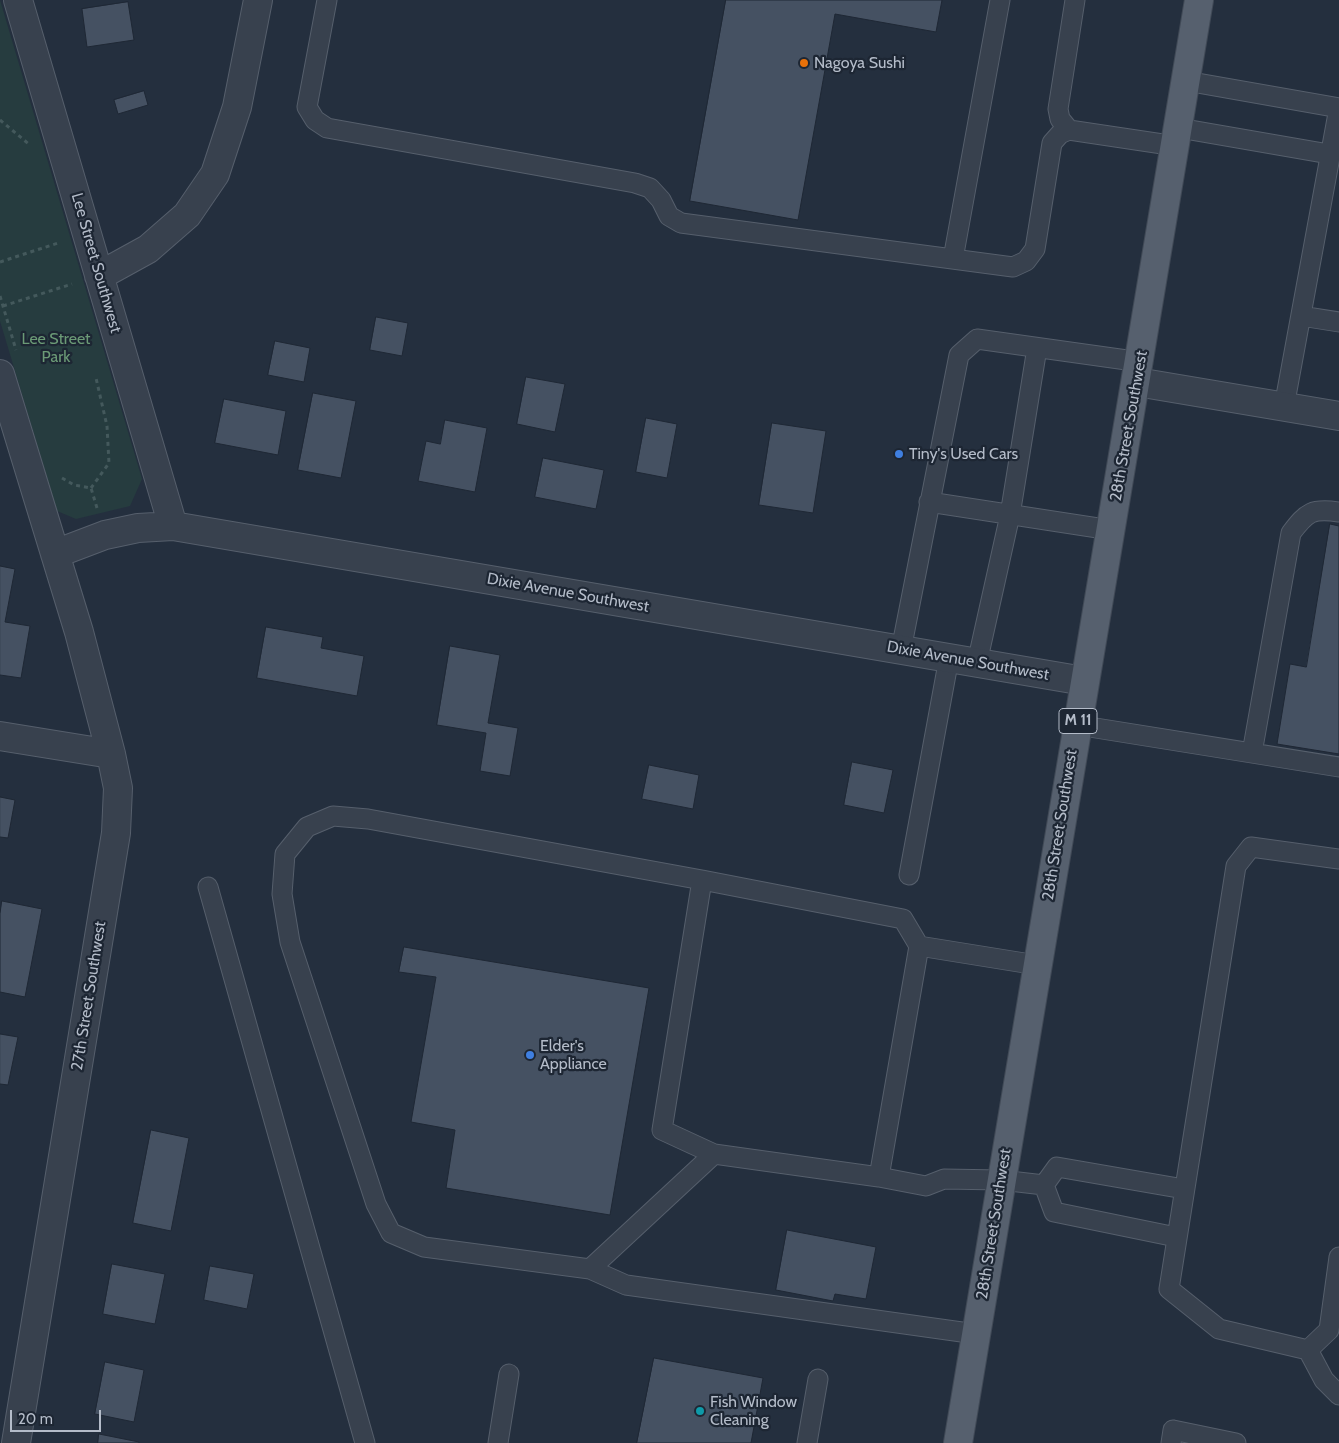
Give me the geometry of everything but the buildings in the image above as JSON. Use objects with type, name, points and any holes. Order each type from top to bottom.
[{"type":"main road","name":"28th Street Southwest","points":[[958,1443],[1084,681],[1139,372],[1200,0]]},
{"type":"street","name":"Lee Street Southwest","points":[[18,0],[173,526]]},
{"type":"street","points":[[99,276],[148,249],[187,214],[215,174],[237,107],[258,0]]},
{"type":"street","points":[[1139,372],[1284,407],[1339,416]]},
{"type":"street","points":[[0,374],[55,554]]},
{"type":"street","name":"Dixie Avenue Southwest","points":[[55,554],[105,534],[138,528],[173,526],[1084,681]]},
{"type":"street","name":"27th Street Southwest","points":[[16,1443],[116,833],[118,788],[112,754],[79,632],[55,554]]},
{"type":"street","points":[[0,736],[112,754]]},
{"type":"lane","points":[[326,0],[307,106],[315,120],[327,128],[635,183],[650,188],[661,200],[669,216],[681,223],[1013,267],[1026,261],[1035,250],[1052,143],[1060,134],[1069,130],[1178,137],[1329,154]]},
{"type":"lane","points":[[953,259],[1000,0]]},
{"type":"lane","points":[[1069,130],[1060,119],[1058,109],[1075,0]]},
{"type":"lane","points":[[1186,81],[1339,108],[1329,154],[1284,407]]},
{"type":"lane","points":[[1301,316],[1339,322]]},
{"type":"lane","points":[[901,650],[959,355],[977,339],[1037,348],[1139,372]]},
{"type":"lane","points":[[977,663],[1010,514],[1037,348]]},
{"type":"lane","points":[[929,502],[1111,530]]},
{"type":"lane","points":[[1252,753],[1291,532],[1306,514],[1323,510],[1339,512]]},
{"type":"lane","points":[[909,875],[949,658]]},
{"type":"lane","points":[[1077,724],[1339,767]]},
{"type":"lane","points":[[879,1177],[918,946],[903,920],[702,880],[368,819],[333,816],[307,827],[285,854],[282,894],[290,942],[376,1204],[391,1233],[424,1247],[590,1269],[626,1285],[976,1334]]},
{"type":"lane","points":[[1339,859],[1252,848],[1236,866],[1169,1289],[1219,1329],[1308,1350],[1324,1380],[1339,1395]]},
{"type":"lane","points":[[702,880],[662,1130],[714,1154],[879,1177],[926,1186],[944,1179],[1001,1180],[1044,1185]]},
{"type":"lane","points":[[208,887],[365,1443]]},
{"type":"lane","points":[[918,946],[1037,965]]},
{"type":"lane","points":[[590,1269],[714,1154]]},
{"type":"lane","points":[[1044,1185],[1057,1167],[1184,1189]]},
{"type":"lane","points":[[1044,1185],[1054,1212],[1176,1237]]},
{"type":"lane","points":[[1308,1350],[1329,1330],[1339,1258]]},
{"type":"lane","points":[[498,1443],[509,1374]]},
{"type":"lane","points":[[807,1443],[818,1379]]},
{"type":"lane","points":[[1171,1443],[1173,1430],[1236,1443]]},
{"type":"path","points":[[0,120],[31,146],[33,153]]},
{"type":"path","points":[[0,262],[58,242],[61,250]]},
{"type":"path","points":[[70,275],[75,292]]},
{"type":"path","points":[[3,306],[73,283]]},
{"type":"path","points":[[91,488],[109,463],[107,426],[95,374]]},
{"type":"green space","name":"Lee Street Park","points":[[0,0],[142,479],[130,506],[76,519],[57,511],[0,321]]},
{"type":"place","name":"Nagoya Sushi","points":[[804,63]]},
{"type":"place","name":"Tiny's Used Cars","points":[[899,454]]},
{"type":"place","name":"Elder's Appliance","points":[[530,1055]]},
{"type":"place","name":"Fish Window Cleaning","points":[[700,1411]]}]
